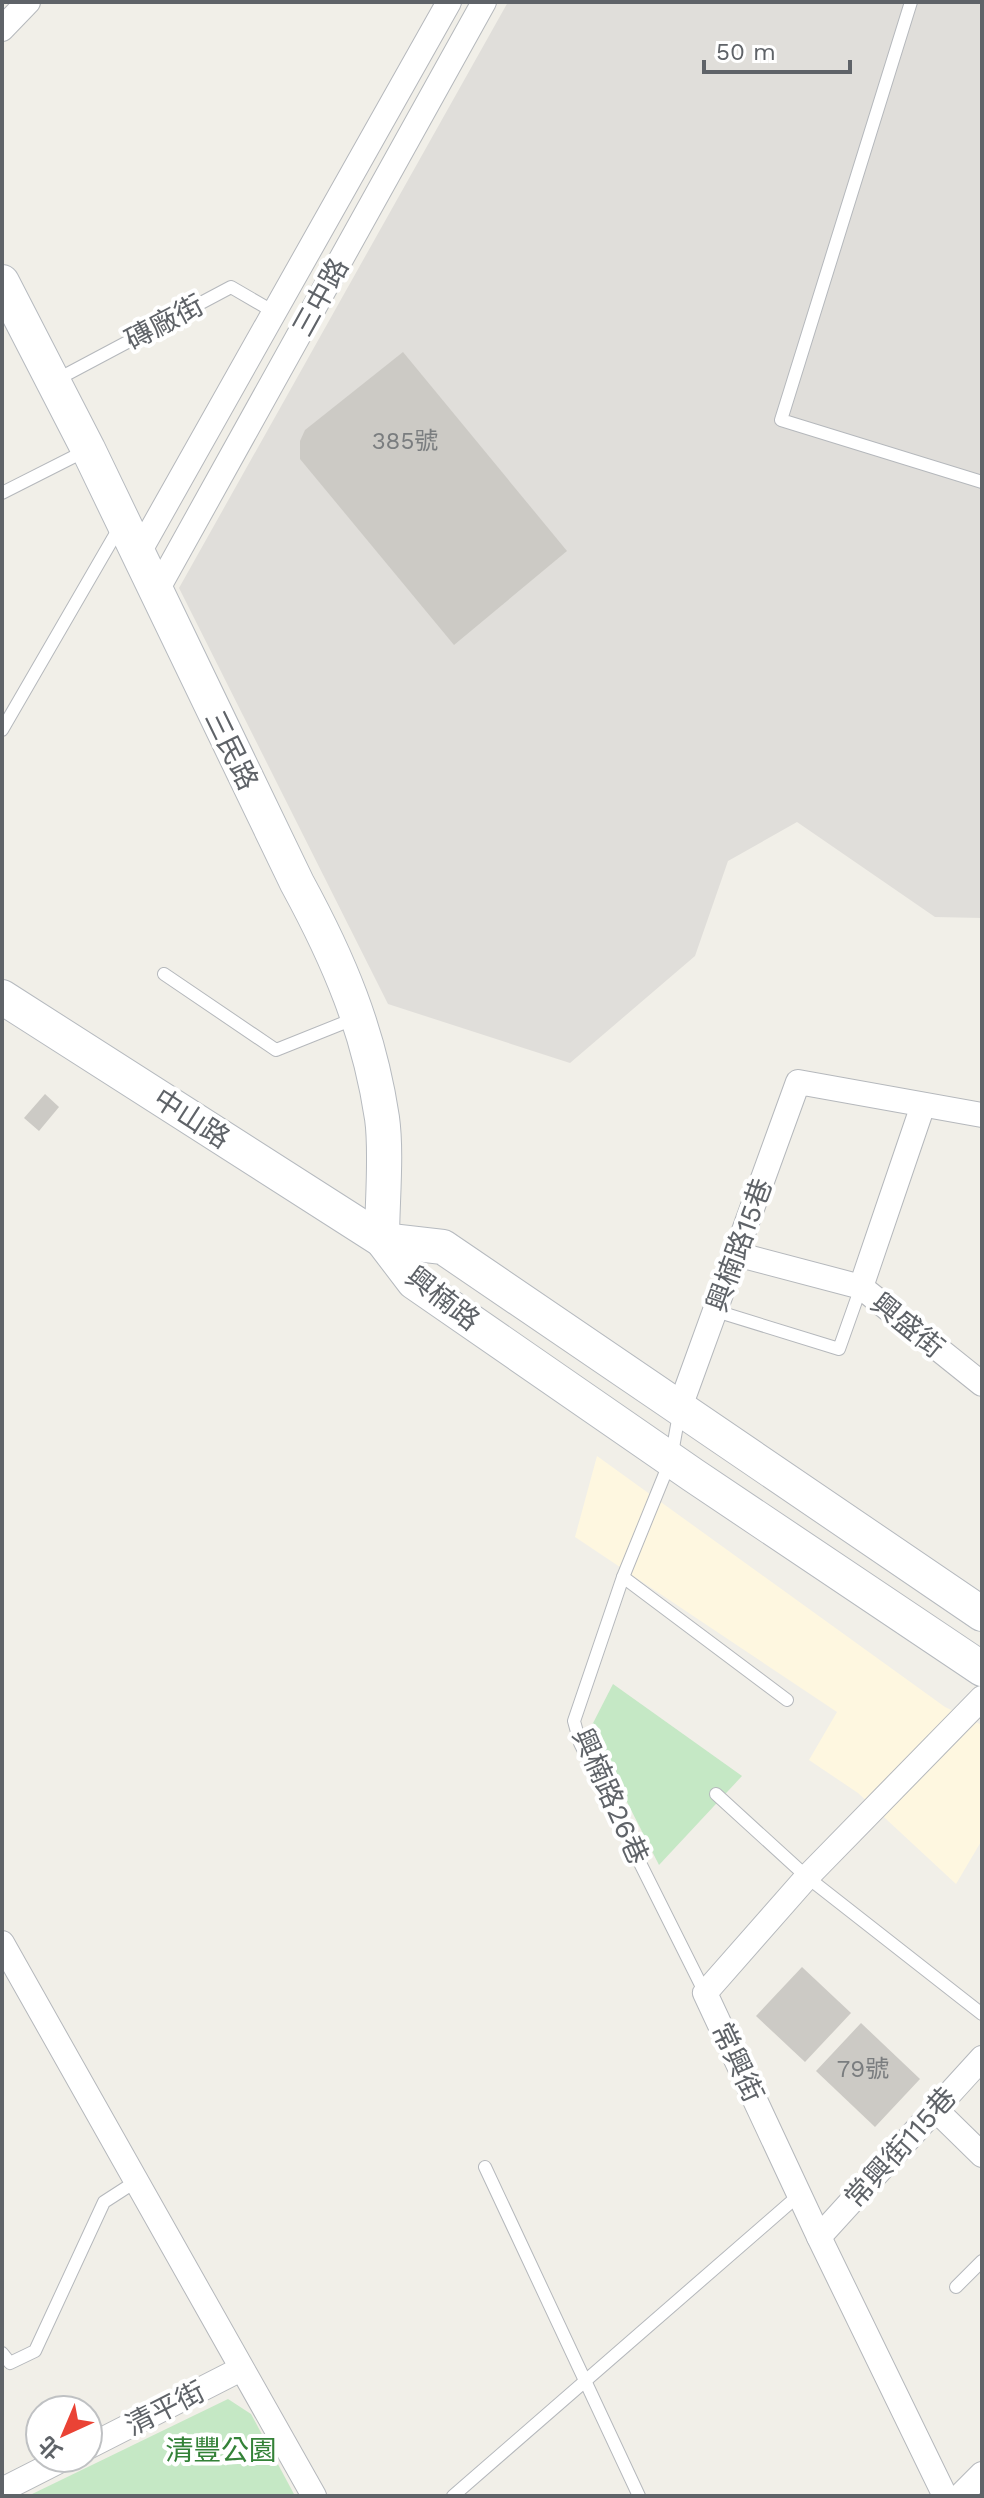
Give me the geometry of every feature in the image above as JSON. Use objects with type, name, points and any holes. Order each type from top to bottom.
[{"type":"street","points":[[2,29],[28,2]]},
{"type":"street","points":[[138,554],[449,2]]},
{"type":"street","name":"三中路","points":[[156,592],[484,2]]},
{"type":"street","name":"三民路","points":[[6,301],[88,449],[297,883],[331,945],[359,1017],[382,1120],[382,1240]]},
{"type":"street","name":"中山路","points":[[2,997],[382,1240]]},
{"type":"street","name":"興楠路15巷","points":[[680,1407],[798,1082],[923,1105]]},
{"type":"street","points":[[861,1287],[923,1105],[982,1115]]},
{"type":"street","name":"興楠路","points":[[382,1240],[443,1247],[982,1614]]},
{"type":"street","name":"興楠路","points":[[382,1240],[414,1282],[982,1669]]},
{"type":"street","name":"興盛街","points":[[736,1254],[861,1287],[980,1379]]},
{"type":"street","name":"常興街","points":[[945,2496],[705,1993],[807,1877],[982,1698]]},
{"type":"street","points":[[2,1943],[314,2496]]},
{"type":"street","name":"常興街115巷","points":[[819,2237],[982,2058]]},
{"type":"street","points":[[935,2109],[982,2155]]},
{"type":"street","name":"清平街","points":[[104,2439],[241,2369]]},
{"type":"street","points":[[11,2490],[38,2474]]},
{"type":"street","points":[[960,2496],[982,2474]]},
{"type":"lane","points":[[911,2],[781,420],[982,482]]},
{"type":"lane","name":"磚廠街","points":[[53,381],[231,287],[274,312]]},
{"type":"lane","points":[[2,493],[88,449]]},
{"type":"lane","points":[[2,730],[122,521]]},
{"type":"lane","points":[[164,974],[276,1050],[359,1017]]},
{"type":"lane","points":[[716,1311],[839,1349],[861,1287]]},
{"type":"lane","name":"興楠路26巷","points":[[680,1407],[671,1459],[623,1577],[574,1721],[580,1743],[705,1993]]},
{"type":"lane","points":[[623,1577],[787,1700]]},
{"type":"lane","points":[[716,1794],[807,1877],[982,2014]]},
{"type":"lane","points":[[485,2167],[639,2496]]},
{"type":"lane","points":[[2,2353],[10,2363],[35,2351],[104,2202],[135,2182]]},
{"type":"lane","points":[[453,2496],[799,2195]]},
{"type":"lane","points":[[956,2287],[982,2261]]},
{"type":"shaded area","points":[[508,2],[982,2],[982,918],[935,917],[797,822],[728,861],[695,956],[570,1063],[388,1004],[179,588]]},
{"type":"shaded area","points":[[597,1456],[945,1707],[982,1725],[982,1840],[956,1884],[858,1793],[809,1760],[837,1712],[575,1537]]},
{"type":"green space","points":[[613,1684],[742,1776],[659,1865],[590,1729]]},
{"type":"green space","name":"清豐公園","points":[[228,2399],[251,2414],[295,2496],[28,2496],[73,2474],[104,2474],[104,2459]]},
{"type":"building","points":[[403,352],[567,551],[454,645],[300,459],[300,441],[305,430]]},
{"type":"building","points":[[45,1094],[59,1107],[39,1131],[24,1118]]},
{"type":"building","points":[[802,1967],[851,2013],[805,2062],[756,2016]]},
{"type":"building","points":[[861,2023],[920,2079],[875,2127],[816,2071]]}]
